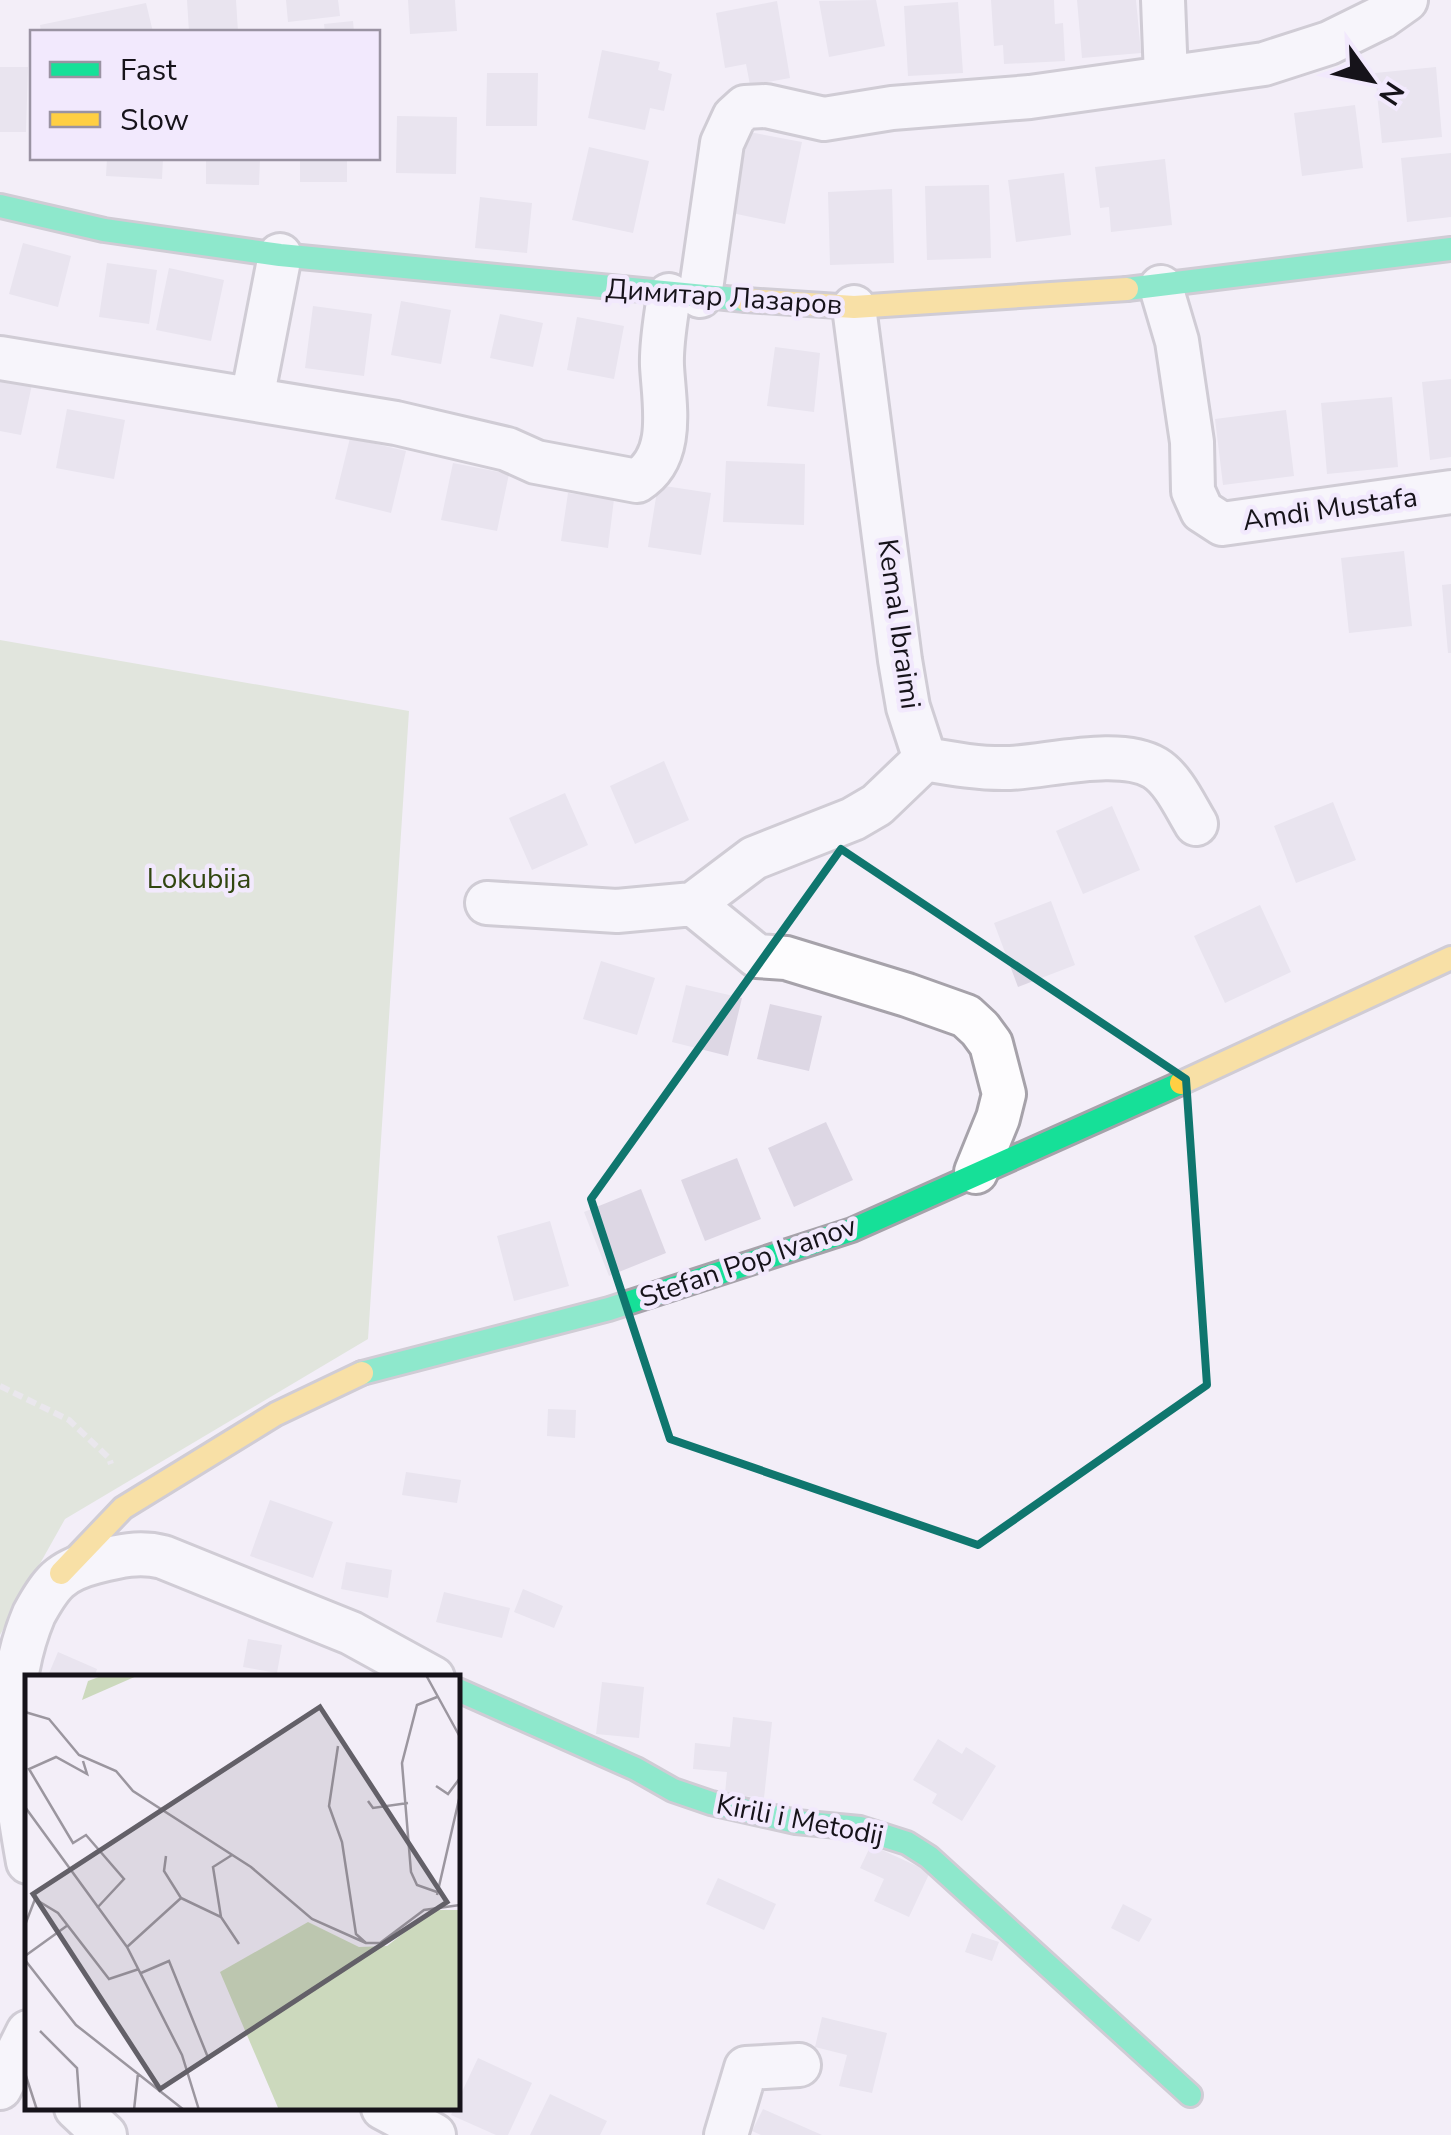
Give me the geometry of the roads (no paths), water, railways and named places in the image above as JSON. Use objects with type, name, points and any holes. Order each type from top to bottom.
[{"type":"street","points":[[1163,0],[1166,77]]},
{"type":"street","points":[[0,358],[396,423],[507,449],[536,462],[637,481],[648,474],[660,450],[666,422],[662,364],[684,296],[722,143],[734,117],[746,107],[766,106],[824,119],[892,108],[1030,97],[1264,64],[1329,43],[1382,17],[1406,0]]},
{"type":"street","name":"Димитар Лазаров","points":[[0,206],[104,230],[280,254],[684,296],[854,308],[1161,287],[1451,249]]},
{"type":"street","points":[[252,399],[280,254]]},
{"type":"street","name":"Amdi Mustafa","points":[[1161,287],[1177,341],[1192,442],[1193,490],[1202,511],[1222,524],[1451,492]]},
{"type":"street","name":"Kemal Ibraimi","points":[[854,308],[900,660],[908,707],[926,760]]},
{"type":"street","points":[[488,903],[617,911],[693,904],[754,858],[853,820],[877,805],[926,760],[1006,768],[1126,758],[1154,767],[1166,778],[1196,824]]},
{"type":"street","points":[[693,904],[757,956],[786,958],[907,995],[966,1016],[980,1029],[991,1044],[1004,1094],[976,1172]]},
{"type":"street","name":"Stefan Pop Ivanov","points":[[61,1573],[123,1508],[276,1414],[372,1368],[551,1326],[852,1230],[976,1172],[1106,1118],[1451,958]]},
{"type":"street","points":[[25,1844],[9,1746],[8,1689],[18,1643],[61,1573],[123,1555],[145,1553],[163,1558],[351,1633],[428,1675]]},
{"type":"street","name":"Kirili i Metodij","points":[[460,1691],[636,1769],[674,1790],[711,1803],[796,1822],[860,1828],[906,1843],[959,1883],[1190,2095]]},
{"type":"street","points":[[726,2135],[746,2068],[800,2066]]},
{"type":"street","points":[[387,2110],[434,2135]]},
{"type":"park label","name":"Lokubija","points":[[199,879]]}]
